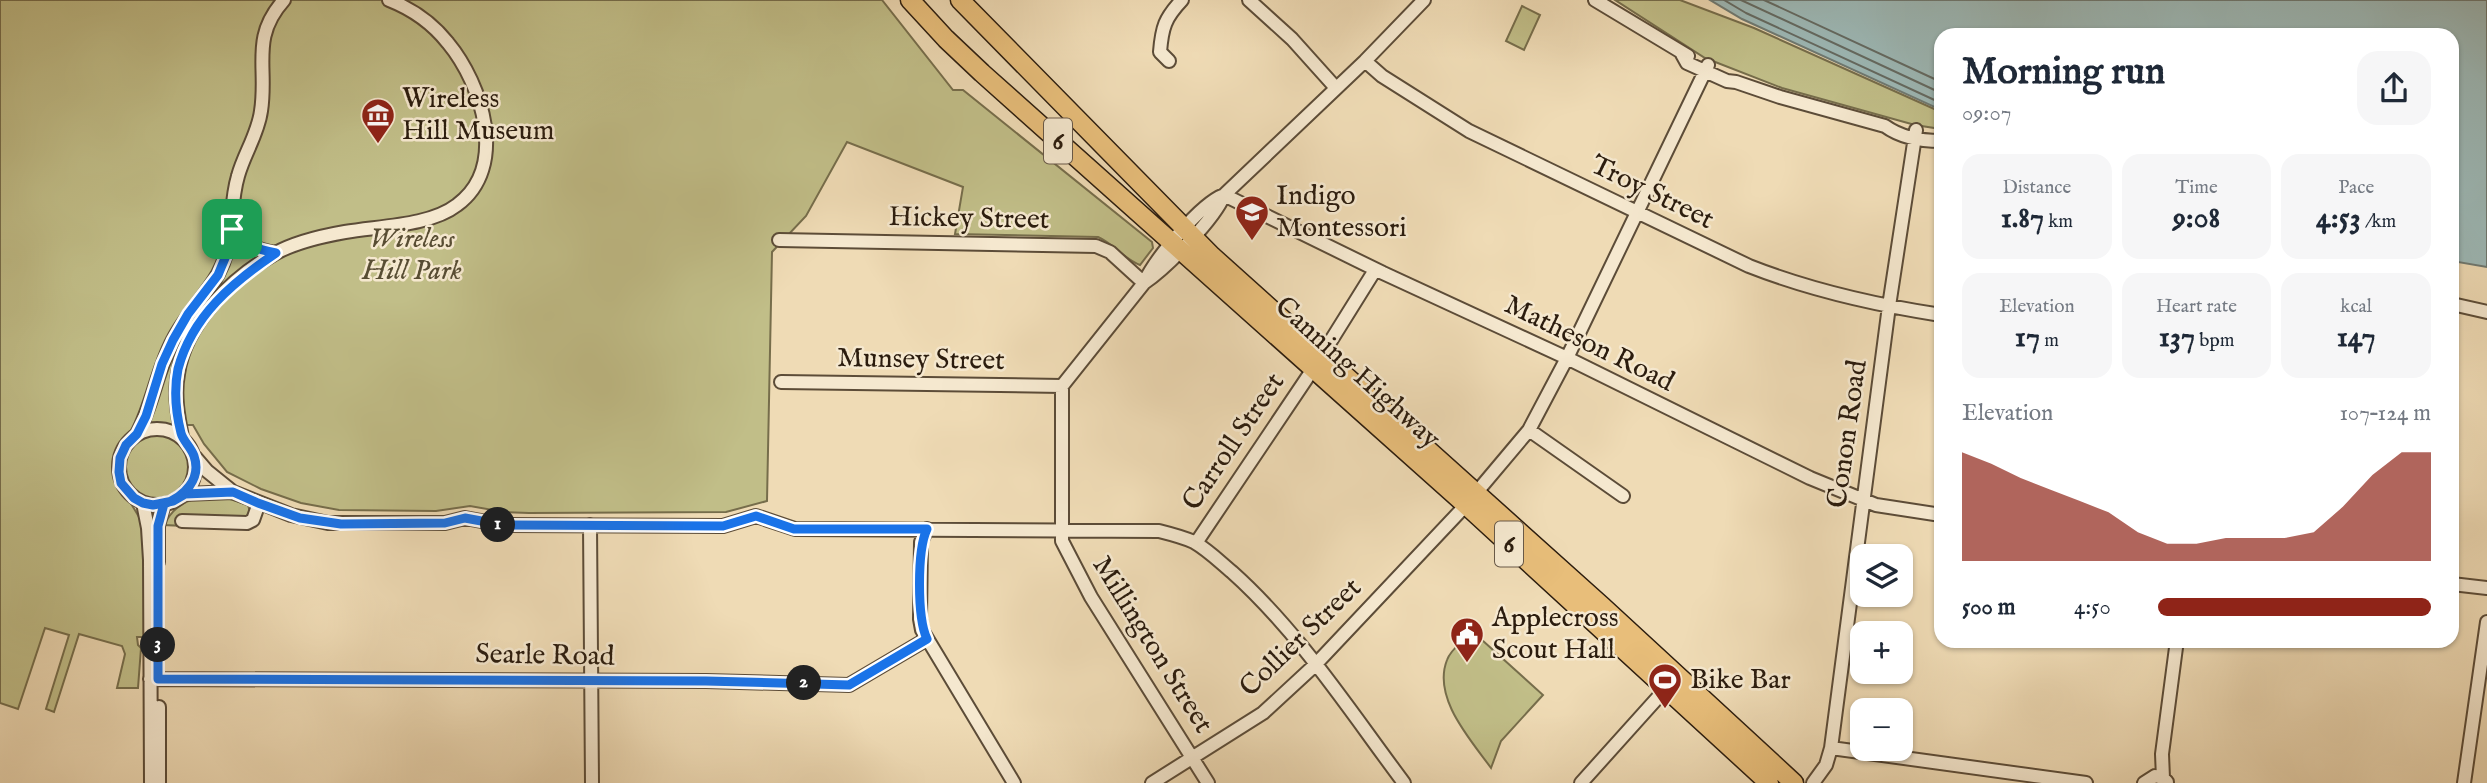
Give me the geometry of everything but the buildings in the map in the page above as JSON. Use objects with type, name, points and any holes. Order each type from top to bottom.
[{"type":"highway","name":"Canning Highway","points":[[910,0],[982,74],[1182,240],[1672,682],[1794,783]]},
{"type":"highway","name":"Canning Highway","points":[[960,0],[1182,240]]},
{"type":"highway","name":"Canning Highway","points":[[1672,682],[1769,783]]},
{"type":"street","points":[[233,492],[185,494],[164,504],[143,503],[121,483],[120,458],[146,416],[162,364],[173,340],[188,314],[218,275],[228,251],[233,195],[238,173],[257,131],[262,110],[262,42],[266,27],[284,0]]},
{"type":"street","points":[[389,0],[430,24],[449,43],[464,66],[478,96],[484,120],[485,146],[481,176],[474,189],[457,206],[435,216],[342,232],[276,253],[223,293],[200,320],[186,345],[178,371],[176,391],[182,436],[207,471],[233,492],[300,518],[341,524],[445,523],[465,518],[503,525],[723,526],[756,516],[794,529],[1159,531],[1196,543],[1262,599],[1404,783]]},
{"type":"street","points":[[1169,61],[1160,52],[1161,43],[1167,16],[1182,0]]},
{"type":"street","points":[[1249,0],[1292,39],[1336,88]]},
{"type":"street","points":[[1062,386],[1143,283],[1157,274],[1213,199],[1224,195],[1365,61],[1424,0]]},
{"type":"street","points":[[1595,0],[1706,69],[1728,74],[1736,82],[1885,126],[1897,124],[1916,134],[1934,138]]},
{"type":"street","name":"Troy Street","points":[[1365,61],[1382,76],[1469,131],[1749,267],[1889,306],[1934,314]]},
{"type":"street","name":"Collier Street","points":[[1152,783],[1263,713],[1315,665],[1471,499],[1529,430],[1567,358],[1706,69]]},
{"type":"street","name":"Conon Road","points":[[1813,783],[1826,765],[1831,748],[1889,306],[1916,134]]},
{"type":"street","name":"Matheson Road","points":[[1224,195],[1375,270],[1567,358],[1863,501],[1889,508],[1934,514]]},
{"type":"street","points":[[232,229],[253,248],[276,253]]},
{"type":"street","name":"Hickey Street","points":[[779,240],[1096,246],[1110,252],[1143,283]]},
{"type":"street","name":"Carroll Street","points":[[1196,543],[1318,362],[1375,270]]},
{"type":"street","points":[[2459,306],[2487,312]]},
{"type":"street","name":"Munsey Street","points":[[781,382],[1062,386]]},
{"type":"street","name":"Millington Street","points":[[1062,386],[1062,541],[1072,563],[1209,783]]},
{"type":"street","points":[[137,434],[159,429],[182,436]]},
{"type":"street","points":[[1529,430],[1623,496]]},
{"type":"street","points":[[185,494],[192,483],[195,457]]},
{"type":"street","points":[[143,503],[150,560],[159,783]]},
{"type":"street","points":[[182,521],[247,523],[253,520],[258,503]]},
{"type":"street","points":[[150,783],[158,526],[164,504]]},
{"type":"street","points":[[590,525],[592,783]]},
{"type":"street","points":[[927,529],[921,541],[920,619],[927,639],[1014,783]]},
{"type":"street","points":[[2459,585],[2487,588]]},
{"type":"street","points":[[2464,783],[2487,622]]},
{"type":"street","name":"Searle Road","points":[[154,679],[370,678],[849,685],[927,639]]},
{"type":"street","points":[[2152,781],[2162,754],[2176,648]]},
{"type":"street","points":[[1581,783],[1672,682]]},
{"type":"street","points":[[1831,748],[2086,783]]},
{"type":"green space","name":"Wireless Hill Park","points":[[0,0],[882,0],[953,90],[963,90],[1152,242],[1153,248],[1140,265],[1098,237],[955,234],[963,187],[847,142],[806,216],[772,252],[767,501],[726,512],[529,513],[470,506],[436,511],[339,510],[301,503],[261,489],[227,472],[204,444],[193,425],[176,425],[175,429],[162,424],[136,424],[115,453],[114,475],[145,527],[146,637],[137,637],[141,648],[138,688],[117,688],[125,654],[122,646],[79,634],[54,712],[46,709],[69,635],[45,628],[18,709],[0,703]]},
{"type":"green space","points":[[1615,0],[1680,0],[1754,28],[1934,109],[1934,128],[1782,88],[1705,58]]},
{"type":"green space","points":[[1522,6],[1540,15],[1524,50],[1506,41]]},
{"type":"green space","points":[[158,435],[171,438],[181,445],[188,455],[191,468],[188,481],[181,491],[171,498],[158,501],[145,498],[135,491],[128,481],[125,468],[128,455],[135,445],[145,438]]},
{"type":"green space","points":[[218,495],[248,505],[250,512],[244,519],[185,526],[164,525],[180,505],[201,497]]},
{"type":"green space","points":[[1472,631],[1543,695],[1501,741],[1491,768],[1464,732],[1445,689],[1447,660]]},
{"type":"water","points":[[1710,0],[2487,0],[2487,267],[2459,262],[2459,28],[1934,28],[1934,107],[1742,19]]},
{"type":"place","name":"Wireless Hill Museum","points":[[378,145]]},
{"type":"place","name":"Indigo Montessori","points":[[1252,242]]},
{"type":"place","name":"Applecross Scout Hall","points":[[1467,664]]},
{"type":"place","name":"Bike Bar","points":[[1665,710]]},
{"type":"route","points":[[232,229],[228,251],[218,275],[188,314],[173,340],[162,364],[146,416],[120,458],[121,483],[134,498],[153,505],[173,501],[185,494],[233,492],[300,518],[341,524],[445,523],[465,518],[503,525],[723,526],[756,516],[794,529],[927,529],[921,541],[920,619],[927,639],[849,685],[370,678],[158,679],[158,526],[164,504],[173,501],[185,494],[195,471],[195,457],[182,436],[176,391],[178,371],[186,345],[200,320],[223,293],[276,253],[253,248],[232,229]]}]
